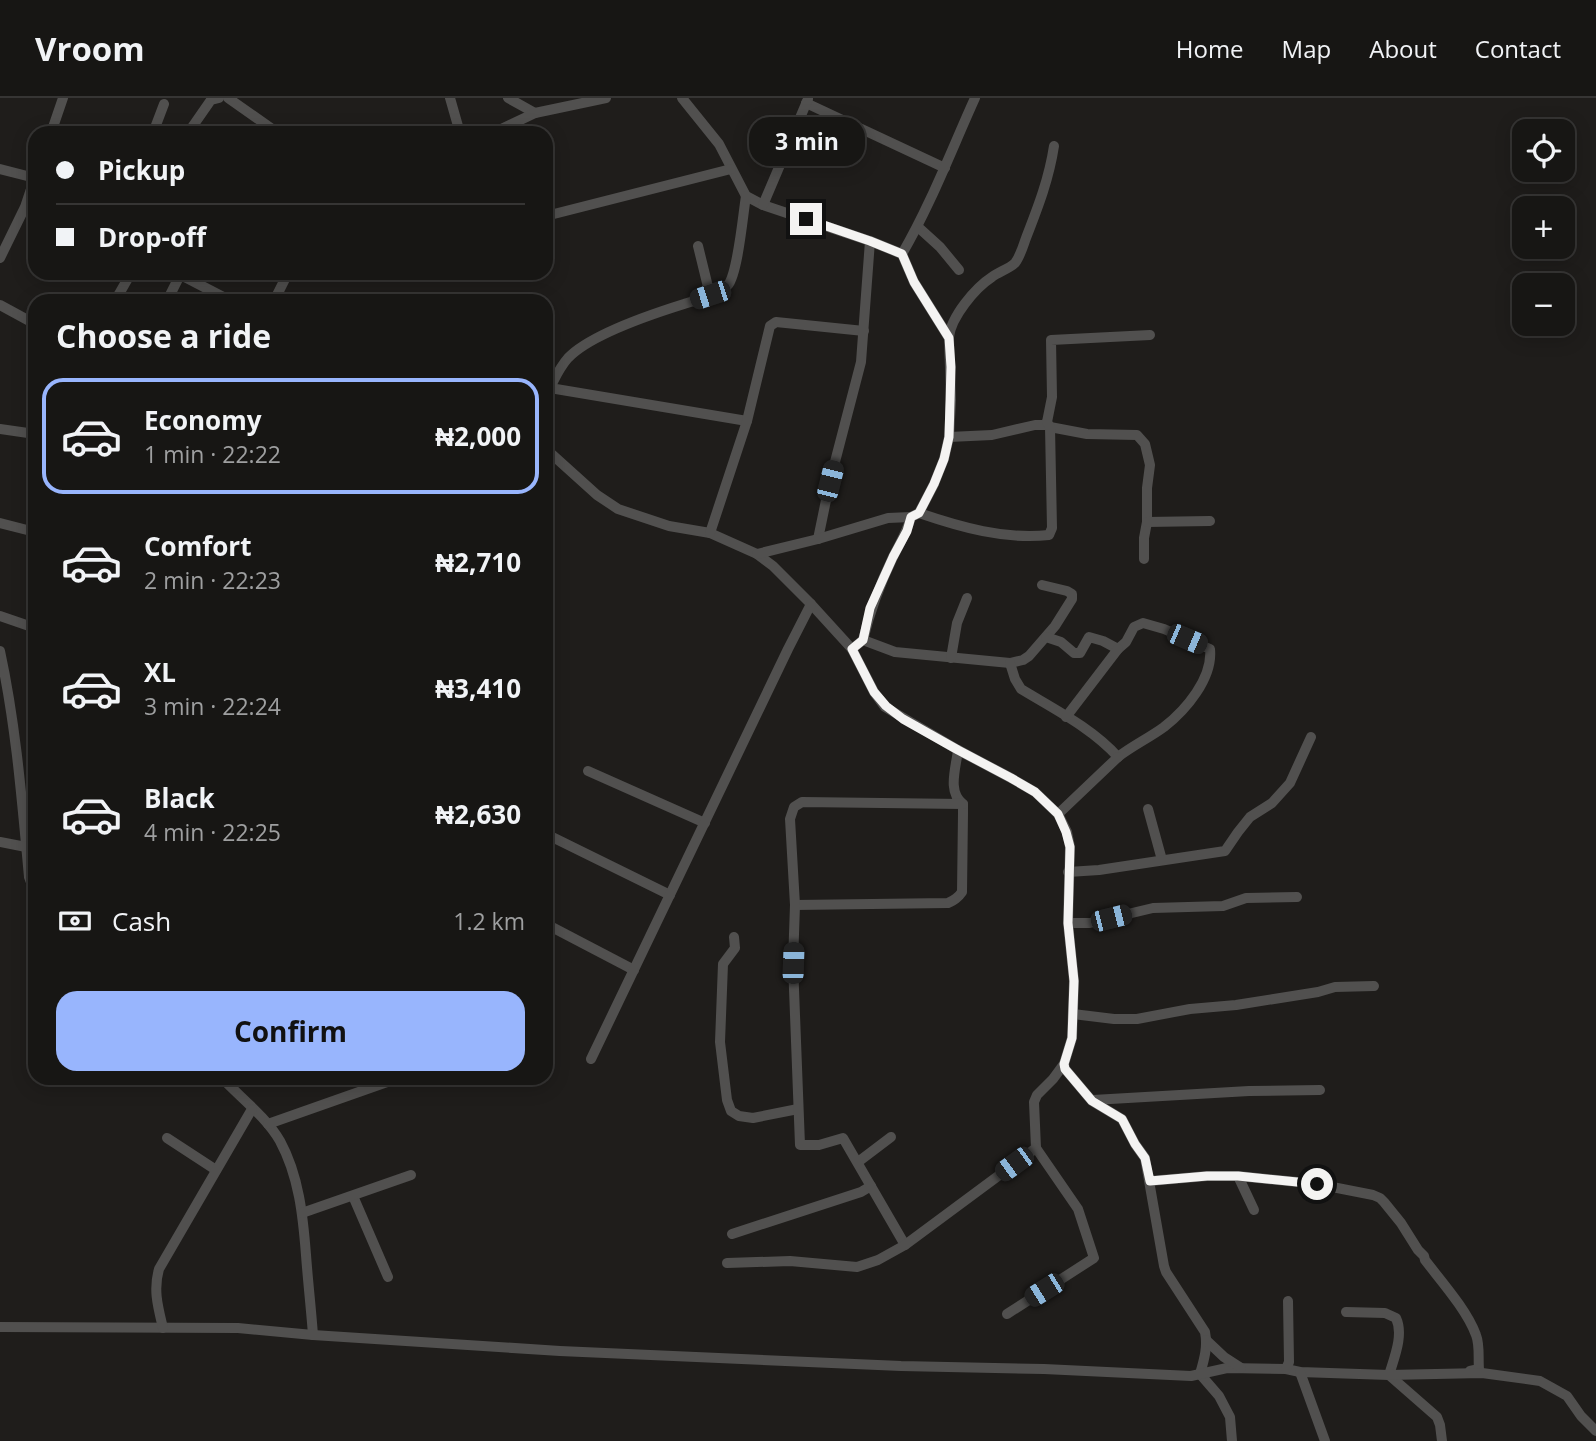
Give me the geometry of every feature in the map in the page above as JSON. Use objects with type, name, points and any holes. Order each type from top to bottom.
[{"type":"street","points":[[53,126],[63,98]]},
{"type":"street","points":[[193,126],[211,100],[219,98]]},
{"type":"street","points":[[228,98],[268,126]]},
{"type":"street","points":[[450,98],[458,126]]},
{"type":"street","points":[[508,98],[535,113]]},
{"type":"street","points":[[508,126],[535,113],[606,98]]},
{"type":"street","points":[[682,98],[719,144],[746,196],[763,205],[902,254],[914,282],[949,338]]},
{"type":"street","points":[[693,110],[698,98]]},
{"type":"street","points":[[902,254],[918,227],[975,98]]},
{"type":"street","points":[[763,205],[807,100],[945,168]]},
{"type":"street","points":[[156,126],[164,104]]},
{"type":"street","points":[[852,649],[863,640],[870,608],[893,557],[934,484],[944,459],[949,437],[951,400],[950,328],[973,295],[990,278],[1014,263],[1040,205],[1054,146]]},
{"type":"street","points":[[0,169],[28,175]]},
{"type":"street","points":[[553,214],[731,169]]},
{"type":"street","points":[[553,383],[566,360],[577,350],[644,318],[710,295],[728,284],[734,270],[746,196]]},
{"type":"street","points":[[0,258],[28,198]]},
{"type":"street","points":[[918,227],[940,247],[959,270]]},
{"type":"street","points":[[818,539],[861,362],[870,241]]},
{"type":"street","points":[[698,246],[710,295]]},
{"type":"street","points":[[190,280],[217,294]]},
{"type":"street","points":[[0,305],[28,320]]},
{"type":"street","points":[[710,533],[747,421],[769,326],[776,322],[864,331]]},
{"type":"street","points":[[757,554],[887,518],[915,515],[984,531],[1049,535],[1052,527],[1049,425],[1052,397],[1051,340],[1150,335]]},
{"type":"street","points":[[553,393],[747,421]]},
{"type":"street","points":[[949,437],[992,435],[1045,425],[1087,434],[1137,435],[1145,444],[1150,464],[1144,559]]},
{"type":"street","points":[[0,429],[28,432]]},
{"type":"street","points":[[553,455],[597,495],[618,509],[669,526],[710,533],[757,554],[773,566],[852,649],[874,692],[886,706],[903,719],[1035,792],[1058,814],[1070,847],[1068,923],[1074,981],[1072,1038],[1064,1064],[1034,1102],[1036,1148],[1078,1209],[1094,1258],[1007,1314]]},
{"type":"street","points":[[1147,522],[1210,521]]},
{"type":"street","points":[[0,523],[28,530]]},
{"type":"street","points":[[863,640],[895,652],[1010,663],[1023,660],[1030,656],[1055,626],[1072,599],[1072,594],[1067,590],[1042,585]]},
{"type":"street","points":[[951,659],[957,623],[967,598]]},
{"type":"street","points":[[591,1059],[811,604]]},
{"type":"street","points":[[0,616],[28,626]]},
{"type":"street","points":[[1058,814],[1118,757],[1166,725],[1196,694],[1209,667],[1210,649],[1164,629],[1143,623],[1134,627],[1126,642],[1066,716]]},
{"type":"street","points":[[1046,637],[1061,642],[1074,653],[1080,653],[1089,637],[1103,640],[1118,649]]},
{"type":"street","points":[[0,651],[12,719],[28,867]]},
{"type":"street","points":[[1010,663],[1021,689],[1093,733],[1118,757]]},
{"type":"street","points":[[0,721],[12,719]]},
{"type":"street","points":[[1068,872],[1100,870],[1225,851],[1251,817],[1272,803],[1290,783],[1311,737]]},
{"type":"street","points":[[958,750],[953,792],[956,799],[963,804]]},
{"type":"street","points":[[588,771],[705,823]]},
{"type":"street","points":[[905,1245],[843,1138],[819,1145],[800,1145],[793,963],[795,905],[790,819],[794,807],[802,802],[963,804]]},
{"type":"street","points":[[795,905],[948,903],[955,900],[962,892],[963,804]]},
{"type":"street","points":[[1149,808],[1162,860]]},
{"type":"street","points":[[553,837],[670,895]]},
{"type":"street","points":[[0,842],[26,847]]},
{"type":"street","points":[[1068,923],[1090,923],[1153,908],[1223,906],[1246,898],[1297,897]]},
{"type":"street","points":[[553,928],[634,970]]},
{"type":"street","points":[[734,937],[735,948],[723,964],[720,1042],[727,1100],[731,1111],[739,1116],[753,1118],[798,1110]]},
{"type":"street","points":[[1073,1014],[1137,1019],[1335,987],[1374,986]]},
{"type":"street","points":[[1064,1064],[1065,1069],[1092,1101],[1122,1119],[1145,1158],[1166,1272],[1205,1332],[1206,1353],[1200,1374]]},
{"type":"street","points":[[229,1085],[268,1124],[288,1158],[302,1213],[313,1335]]},
{"type":"street","points":[[268,1124],[379,1085]]},
{"type":"street","points":[[1092,1101],[1248,1091],[1320,1090]]},
{"type":"street","points":[[163,1328],[155,1297],[159,1269],[252,1108]]},
{"type":"street","points":[[167,1138],[216,1170]]},
{"type":"street","points":[[858,1162],[891,1138]]},
{"type":"street","points":[[727,1263],[790,1261],[857,1267],[878,1260],[905,1245],[1036,1148]]},
{"type":"street","points":[[302,1213],[411,1175]]},
{"type":"street","points":[[1150,1181],[1238,1176],[1317,1184],[1380,1198],[1424,1256],[1467,1318],[1476,1336],[1479,1369],[1454,1374]]},
{"type":"street","points":[[1238,1176],[1254,1210]]},
{"type":"street","points":[[732,1234],[861,1192],[871,1186]]},
{"type":"street","points":[[354,1196],[388,1277]]},
{"type":"street","points":[[1286,1369],[1289,1362],[1288,1301]]},
{"type":"street","points":[[1346,1312],[1385,1313],[1396,1318],[1399,1326],[1396,1352],[1389,1375]]},
{"type":"street","points":[[1,1326],[238,1328],[587,1352],[1191,1377],[1227,1368],[1389,1375],[1482,1373],[1540,1381],[1567,1396],[1596,1431]]},
{"type":"street","points":[[1206,1340],[1241,1368]]},
{"type":"street","points":[[1300,1372],[1325,1441]]},
{"type":"street","points":[[1200,1374],[1219,1396],[1230,1417],[1232,1441]]},
{"type":"street","points":[[1389,1375],[1437,1418],[1441,1441]]},
{"type":"route","points":[[806,219],[902,254],[914,282],[949,338],[951,400],[949,437],[944,459],[919,513],[911,517],[907,531],[870,608],[863,640],[852,649],[874,692],[886,706],[903,719],[1035,792],[1058,814],[1070,847],[1068,935],[1074,981],[1072,1038],[1065,1069],[1092,1101],[1122,1119],[1145,1158],[1150,1181],[1238,1176],[1317,1184]]}]
